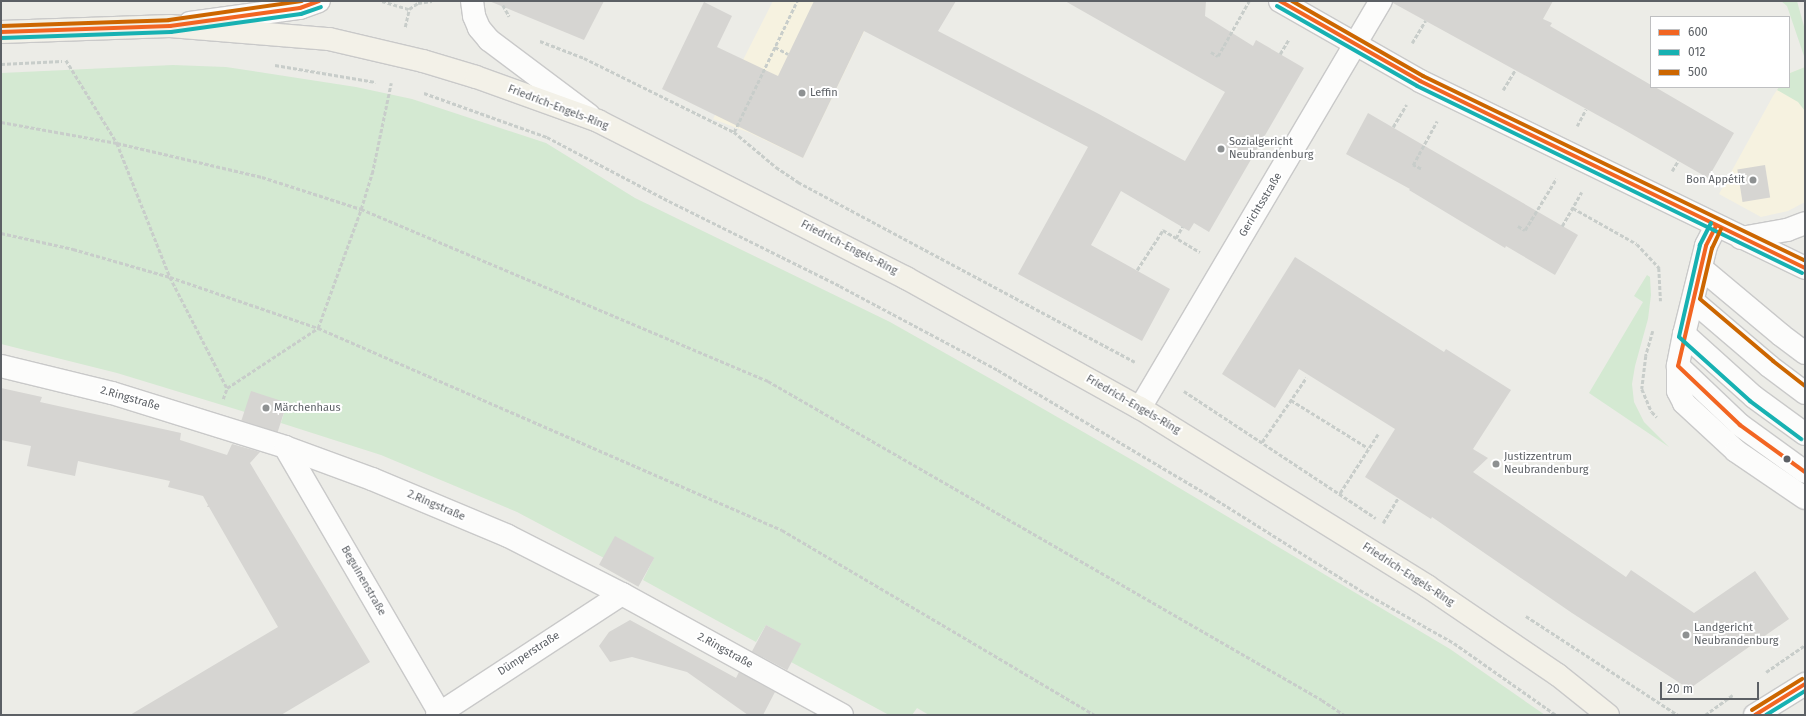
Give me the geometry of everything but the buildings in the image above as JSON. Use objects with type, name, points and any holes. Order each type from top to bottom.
[{"type":"main road","name":"Friedrich-Engels-Ring","points":[[1,32],[170,26],[329,40],[422,61],[476,76],[598,121],[906,278],[1140,408],[1427,586],[1558,675],[1608,715]]},
{"type":"street","points":[[170,26],[300,8],[319,1]]},
{"type":"street","points":[[472,1],[474,16],[479,28],[489,40],[507,55],[598,121]]},
{"type":"street","points":[[1280,1],[1355,45],[1451,96],[1805,268]]},
{"type":"street","name":"Gerichtsstraße","points":[[1140,408],[1381,1]]},
{"type":"street","points":[[1741,238],[1787,230],[1805,223]]},
{"type":"street","points":[[1716,226],[1706,246],[1684,334],[1678,366],[1678,391],[1684,403],[1736,451],[1805,498]]},
{"type":"street","points":[[1701,268],[1781,335],[1805,353]]},
{"type":"street","points":[[1693,301],[1769,366],[1805,393]]},
{"type":"street","points":[[1684,334],[1754,397],[1805,434]]},
{"type":"street","name":"2.Ringstraße","points":[[1,366],[112,393],[285,447],[372,479],[508,536],[622,594],[842,715]]},
{"type":"street","points":[[1678,366],[1740,425],[1805,472]]},
{"type":"street","name":"Beguinenstraße","points":[[285,447],[439,714]]},
{"type":"street","name":"Dümperstraße","points":[[439,714],[622,594]]},
{"type":"street","points":[[1755,715],[1805,684]]},
{"type":"path","points":[[382,1],[409,8],[418,3],[432,1]]},
{"type":"path","points":[[734,132],[797,1]]},
{"type":"path","points":[[1211,52],[1218,56],[1249,1]]},
{"type":"path","points":[[775,47],[788,54]]},
{"type":"path","points":[[66,60],[117,143],[170,277],[227,388],[318,328],[361,209],[372,174],[390,84],[396,86]]},
{"type":"path","points":[[1,64],[73,60]]},
{"type":"path","points":[[267,64],[382,83]]},
{"type":"path","points":[[422,93],[547,136],[669,201],[840,286],[998,370],[1212,497],[1360,590],[1454,643],[1556,715]]},
{"type":"path","points":[[1421,170],[1413,165],[1451,96]]},
{"type":"path","points":[[1,122],[117,143],[262,177],[361,209],[768,381],[1315,696],[1344,715]]},
{"type":"path","points":[[1518,226],[1526,230],[1570,154]]},
{"type":"path","points":[[1562,226],[1596,167]]},
{"type":"path","points":[[1176,238],[1182,227]]},
{"type":"path","points":[[1137,270],[1163,230],[1224,267]]},
{"type":"path","points":[[1,233],[73,249],[170,277],[318,328],[782,530],[1095,715]]},
{"type":"path","points":[[1262,442],[1306,378]]},
{"type":"path","points":[[1291,400],[1368,448]]},
{"type":"path","points":[[1340,493],[1378,434]]},
{"type":"path","points":[[1382,523],[1398,498]]},
{"type":"shaded area","name":"Leffin","points":[[773,1],[879,1],[803,158],[750,133],[713,119]]},
{"type":"shaded area","points":[[1805,67],[1805,202],[1788,211],[1761,217],[1719,194],[1778,88],[1790,88],[1790,73]]},
{"type":"green space","points":[[1781,1],[1797,1],[1805,30],[1805,59],[1787,6]]},
{"type":"green space","points":[[173,65],[226,67],[356,87],[412,99],[546,143],[635,198],[890,322],[998,383],[1139,464],[1450,649],[1545,715],[929,715],[917,708],[912,715],[889,715],[791,662],[801,644],[766,625],[756,642],[643,580],[654,558],[616,537],[604,558],[517,512],[381,455],[281,423],[287,403],[245,412],[117,373],[1,344],[1,73]]},
{"type":"green space","points":[[1805,67],[1805,111],[1798,102],[1777,90],[1778,88],[1790,88],[1790,73]]},
{"type":"green space","points":[[1647,275],[1650,277],[1651,295],[1648,319],[1635,366],[1632,384],[1634,402],[1644,422],[1669,447],[1589,393],[1643,302],[1634,296]]},
{"type":"transit line","name":"500","points":[[1,26],[169,20],[302,1]]},
{"type":"transit line","name":"600","points":[[1,32],[170,26],[300,8],[319,1]]},
{"type":"transit line","name":"600","points":[[1280,1],[1420,81],[1805,268]]},
{"type":"transit line","name":"500","points":[[1292,1],[1423,76],[1805,261]]},
{"type":"transit line","name":"012","points":[[1277,6],[1417,86],[1802,273]]},
{"type":"transit line","name":"012","points":[[1,38],[171,32],[301,14],[321,7]]},
{"type":"transit line","name":"012","points":[[1711,223],[1700,245],[1679,337],[1750,401],[1801,439]]},
{"type":"transit line","name":"600","points":[[1716,226],[1706,246],[1678,366],[1740,425],[1805,472]]},
{"type":"transit line","name":"500","points":[[1721,229],[1712,248],[1700,299],[1805,386]]},
{"type":"transit line","name":"500","points":[[1752,710],[1802,679]]},
{"type":"transit line","name":"600","points":[[1755,715],[1805,684]]},
{"type":"transit line","name":"012","points":[[1766,715],[1805,691]]},
{"type":"place","name":"Leffin","points":[[802,93]]},
{"type":"place","name":"Sozialgericht Neubrandenburg","points":[[1221,149]]},
{"type":"place","name":"Bon Appétit","points":[[1753,180]]},
{"type":"place","name":"Märchenhaus","points":[[266,408]]},
{"type":"place","name":"Justizzentrum Neubrandenburg","points":[[1496,464]]},
{"type":"place","name":"Landgericht Neubrandenburg","points":[[1686,635]]}]
